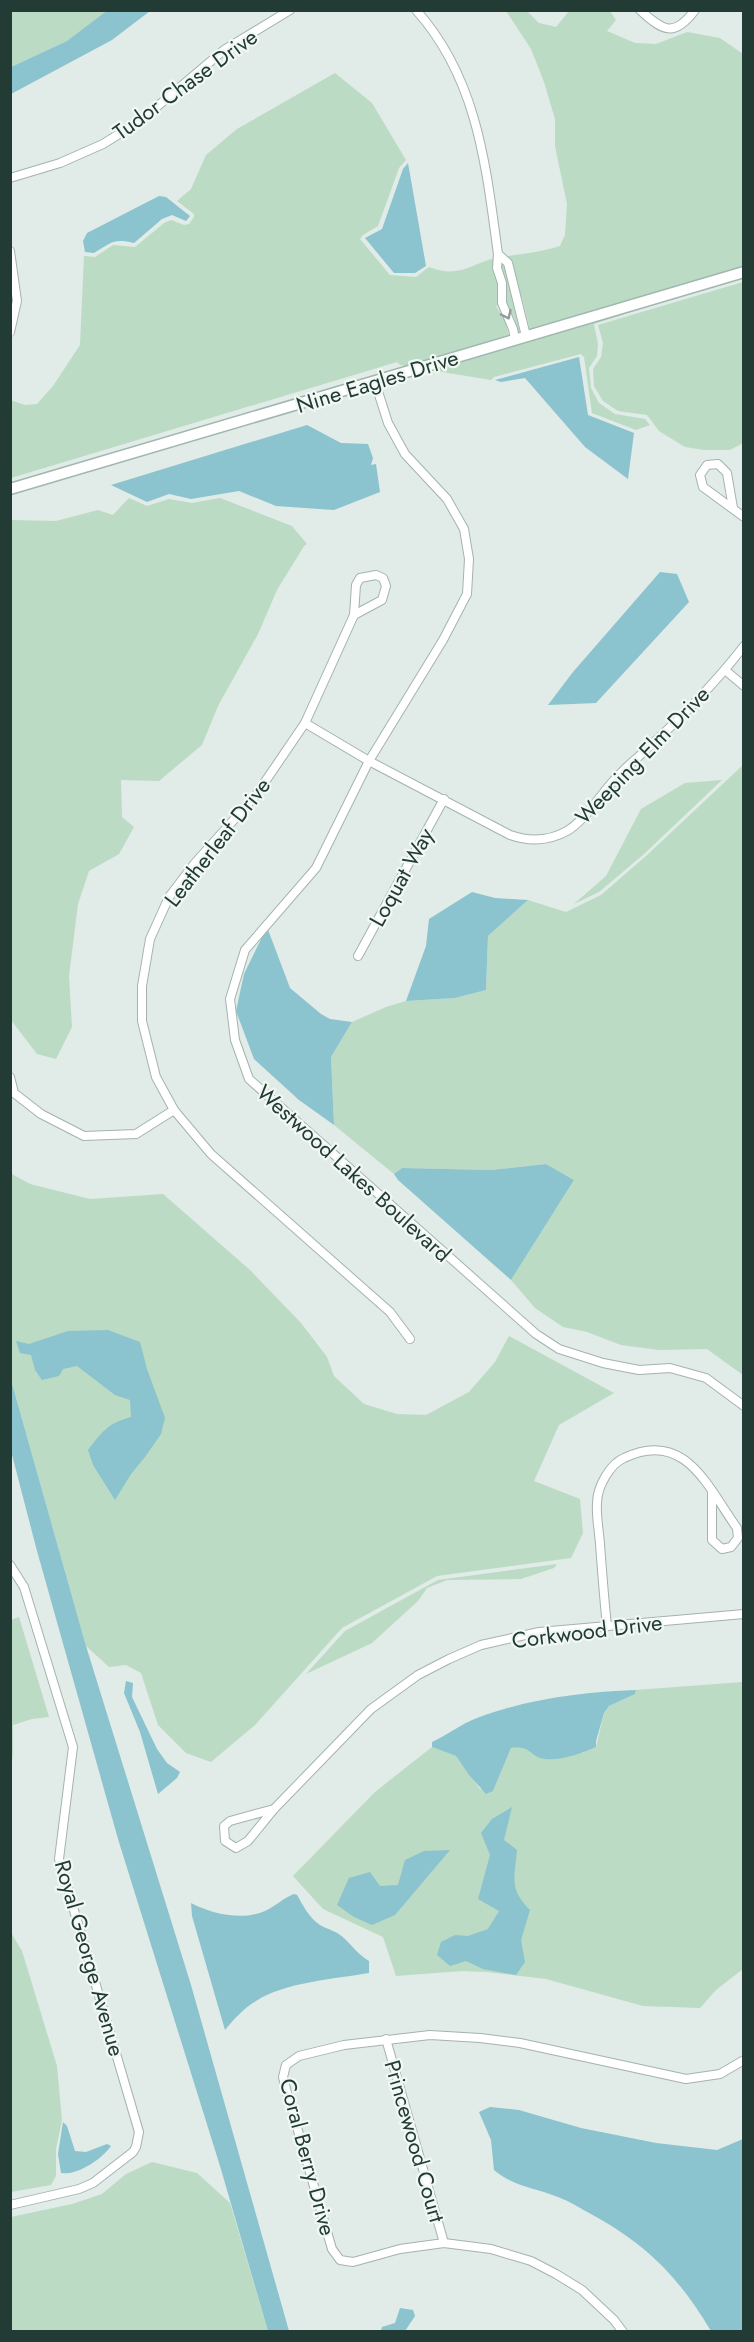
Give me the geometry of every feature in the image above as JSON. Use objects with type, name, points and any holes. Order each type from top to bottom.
[{"type":"street","name":"Tudor Chase Drive","points":[[10,178],[60,163],[103,144],[140,121],[224,50],[290,10]]},
{"type":"street","points":[[416,10],[430,26],[451,59],[476,121],[484,151],[498,254],[497,268],[502,283],[502,303],[513,329],[521,338]]},
{"type":"street","points":[[640,10],[661,28],[670,30],[686,22],[695,10]]},
{"type":"street","points":[[10,251],[17,301],[10,332]]},
{"type":"street","points":[[498,254],[508,263],[521,338]]},
{"type":"street","name":"Nine Eagles Drive","points":[[10,489],[744,272]]},
{"type":"street","name":"Westwood Lakes Boulevard","points":[[375,382],[388,423],[405,454],[447,499],[464,529],[469,560],[467,594],[441,644],[369,761],[316,868],[245,950],[230,999],[235,1040],[249,1079],[536,1334],[560,1349],[603,1363],[639,1370],[670,1368],[706,1378],[744,1406]]},
{"type":"street","points":[[733,508],[727,474],[718,464],[707,465],[700,476],[703,487],[744,517]]},
{"type":"street","name":"Leatherleaf Drive","points":[[354,615],[382,600],[386,586],[383,578],[376,574],[360,578],[356,585],[354,615],[305,723],[256,795],[195,863],[169,897],[150,939],[142,986],[142,1022],[156,1077],[174,1110],[211,1154],[390,1312],[410,1339]]},
{"type":"street","name":"Weeping Elm Drive","points":[[305,723],[369,761],[510,835],[521,839],[546,839],[558,836],[580,821],[626,767],[725,670],[744,646]]},
{"type":"street","points":[[725,670],[744,686]]},
{"type":"street","name":"Loquat Way","points":[[358,956],[444,799]]},
{"type":"street","points":[[10,1077],[12,1093],[41,1114],[84,1136],[136,1134],[174,1110]]},
{"type":"street","points":[[607,1626],[597,1501],[604,1478],[620,1459],[640,1451],[655,1450],[676,1454],[700,1472],[737,1528],[738,1538],[730,1547],[722,1549],[712,1540],[712,1493]]},
{"type":"street","name":"Royal George Avenue","points":[[10,1565],[24,1587],[73,1747],[59,1859],[139,2130],[133,2152],[93,2183],[80,2189],[10,2205]]},
{"type":"street","name":"Corkwood Drive","points":[[274,1809],[230,1821],[224,1826],[225,1841],[236,1848],[242,1846],[274,1809],[371,1709],[418,1675],[481,1646],[539,1632],[744,1614]]},
{"type":"street","name":"Coral Berry Drive","points":[[623,2331],[582,2290],[531,2261],[491,2248],[444,2243],[399,2249],[353,2262],[340,2260],[332,2249],[286,2089],[283,2077],[286,2065],[299,2056],[344,2045],[430,2035],[520,2043],[687,2079],[720,2074],[744,2060]]},
{"type":"street","name":"Princewood Court","points":[[386,2039],[444,2243]]},
{"type":"green space","points":[[11,11],[108,11],[67,41],[11,67]]},
{"type":"green space","points":[[506,11],[527,11],[539,23],[556,27],[569,11],[610,11],[616,20],[607,31],[635,43],[656,44],[687,32],[720,38],[743,54],[743,267],[530,330],[522,297],[512,299],[519,334],[514,317],[505,301],[496,306],[505,321],[509,336],[410,367],[397,362],[11,478],[10,400],[25,405],[37,404],[53,386],[80,345],[84,256],[95,257],[113,245],[135,247],[164,223],[171,220],[184,225],[189,224],[194,214],[177,201],[191,189],[206,155],[237,129],[335,73],[372,103],[406,160],[399,168],[378,226],[360,239],[390,275],[416,277],[429,267],[449,272],[457,271],[496,258],[560,246],[565,235],[567,204],[555,146],[555,119],[531,49]]},
{"type":"green space","points":[[734,279],[594,324],[598,344],[597,356],[589,368],[591,388],[599,403],[615,414],[645,419],[650,425],[636,430],[592,413],[584,357],[581,354],[494,377],[491,380],[430,370]]},
{"type":"green space","points":[[743,282],[743,443],[730,450],[685,447],[659,431],[647,415],[618,411],[603,401],[594,386],[593,369],[601,357],[603,343],[598,325]]},
{"type":"green space","points":[[129,498],[147,506],[169,499],[192,503],[220,498],[292,526],[307,544],[277,590],[258,634],[218,706],[202,745],[159,781],[121,780],[122,817],[134,827],[119,854],[89,871],[78,904],[69,976],[72,1027],[56,1059],[37,1054],[11,1020],[11,520],[56,521],[98,510],[113,515]]},
{"type":"green space","points":[[743,765],[743,1375],[707,1349],[659,1350],[621,1345],[587,1332],[563,1327],[535,1308],[511,1280],[574,1180],[546,1164],[491,1170],[402,1168],[394,1174],[334,1125],[331,1057],[352,1022],[386,1007],[406,1001],[455,998],[486,990],[488,936],[528,900],[566,912],[601,895]]},
{"type":"green space","points":[[722,780],[644,854],[599,892],[574,904],[606,876],[641,809],[685,783]]},
{"type":"green space","points":[[10,1173],[30,1184],[90,1199],[163,1194],[250,1270],[301,1323],[327,1357],[334,1376],[364,1404],[397,1414],[426,1415],[469,1392],[495,1362],[509,1336],[614,1393],[559,1425],[534,1481],[580,1499],[583,1533],[571,1558],[437,1576],[342,1628],[255,1725],[211,1762],[186,1753],[158,1725],[141,1673],[126,1665],[109,1667],[86,1646],[11,1380]]},
{"type":"green space","points":[[557,1564],[554,1568],[521,1579],[447,1580],[427,1588],[418,1601],[372,1643],[306,1674],[345,1631],[438,1580]]},
{"type":"green space","points":[[19,1617],[49,1717],[13,1725],[11,1773],[11,1620]]},
{"type":"green space","points":[[743,1682],[743,1969],[716,1990],[700,2008],[643,2006],[546,1979],[487,1972],[462,1971],[396,1976],[383,1937],[323,1909],[293,1876],[375,1792],[432,1747],[456,1756],[480,1789],[493,1791],[511,1748],[523,1746],[536,1755],[583,1753],[596,1747],[604,1713],[609,1706],[635,1694],[636,1690]]},
{"type":"green space","points":[[10,1931],[22,1951],[57,2066],[62,2120],[56,2149],[56,2176],[51,2185],[11,2192]]},
{"type":"green space","points":[[152,2162],[197,2173],[230,2203],[268,2331],[11,2331],[11,2217],[72,2204],[102,2194],[126,2174]]},
{"type":"water","points":[[108,10],[150,11],[112,40],[11,94],[11,67],[67,41]]},
{"type":"water","points":[[408,163],[426,266],[415,273],[394,273],[365,238],[382,229],[403,169]]},
{"type":"water","points":[[159,196],[166,197],[190,216],[186,221],[172,215],[162,219],[134,243],[117,241],[94,253],[85,252],[83,241],[87,233]]},
{"type":"water","points":[[579,357],[588,415],[634,433],[628,479],[585,447],[525,378],[501,382],[495,380]]},
{"type":"water","points":[[307,425],[341,443],[368,444],[373,458],[371,465],[376,464],[380,492],[334,510],[276,506],[239,491],[191,499],[169,494],[147,502],[111,485]]},
{"type":"water","points":[[660,572],[677,574],[689,602],[596,703],[548,705],[573,672]]},
{"type":"water","points":[[472,892],[495,898],[528,900],[488,936],[486,990],[455,998],[406,1001],[426,946],[429,919]]},
{"type":"water","points":[[267,927],[290,988],[330,1019],[352,1022],[331,1057],[334,1125],[299,1100],[254,1059],[236,1011],[244,974]]},
{"type":"water","points":[[546,1164],[574,1180],[511,1280],[394,1174],[402,1168],[491,1170]]},
{"type":"water","points":[[108,1330],[140,1342],[165,1418],[161,1434],[115,1500],[93,1465],[88,1450],[106,1429],[131,1417],[130,1400],[115,1395],[77,1366],[63,1369],[59,1376],[42,1380],[35,1370],[31,1355],[20,1353],[16,1341],[29,1344],[68,1331]]},
{"type":"water","points":[[11,1380],[86,1646],[191,1985],[289,2331],[268,2331],[220,2166],[118,1839],[11,1451]]},
{"type":"water","points":[[126,1681],[133,1683],[132,1697],[157,1749],[167,1763],[180,1772],[177,1778],[158,1794],[140,1732],[124,1693]]},
{"type":"water","points":[[636,1690],[635,1694],[609,1706],[604,1713],[596,1747],[557,1759],[540,1758],[523,1748],[511,1748],[493,1791],[486,1794],[456,1756],[432,1747],[432,1742],[465,1723],[496,1711],[535,1701]]},
{"type":"water","points":[[512,1807],[504,1840],[517,1850],[514,1875],[516,1889],[530,1910],[521,1940],[525,1962],[516,1975],[483,1969],[466,1961],[450,1966],[437,1955],[441,1942],[455,1935],[468,1936],[488,1929],[499,1911],[478,1899],[490,1855],[481,1833],[492,1819]]},
{"type":"water","points":[[450,1850],[395,1915],[372,1925],[354,1917],[337,1905],[349,1878],[370,1872],[380,1886],[398,1885],[405,1860],[424,1851]]},
{"type":"water","points":[[294,1894],[316,1922],[342,1936],[369,1961],[369,1973],[281,1989],[247,2007],[225,2030],[192,1916],[191,1903],[218,1913],[247,1916],[265,1911]]},
{"type":"water","points":[[490,2107],[519,2110],[581,2128],[656,2143],[717,2150],[743,2139],[743,2331],[711,2331],[673,2278],[645,2250],[628,2237],[570,2203],[508,2180],[494,2170],[491,2140],[479,2112]]},
{"type":"water","points":[[63,2122],[67,2126],[75,2151],[86,2152],[107,2144],[111,2146],[89,2166],[74,2172],[61,2173],[58,2154]]},
{"type":"water","points":[[400,2308],[413,2310],[415,2316],[405,2331],[381,2331],[382,2327],[395,2323]]}]
